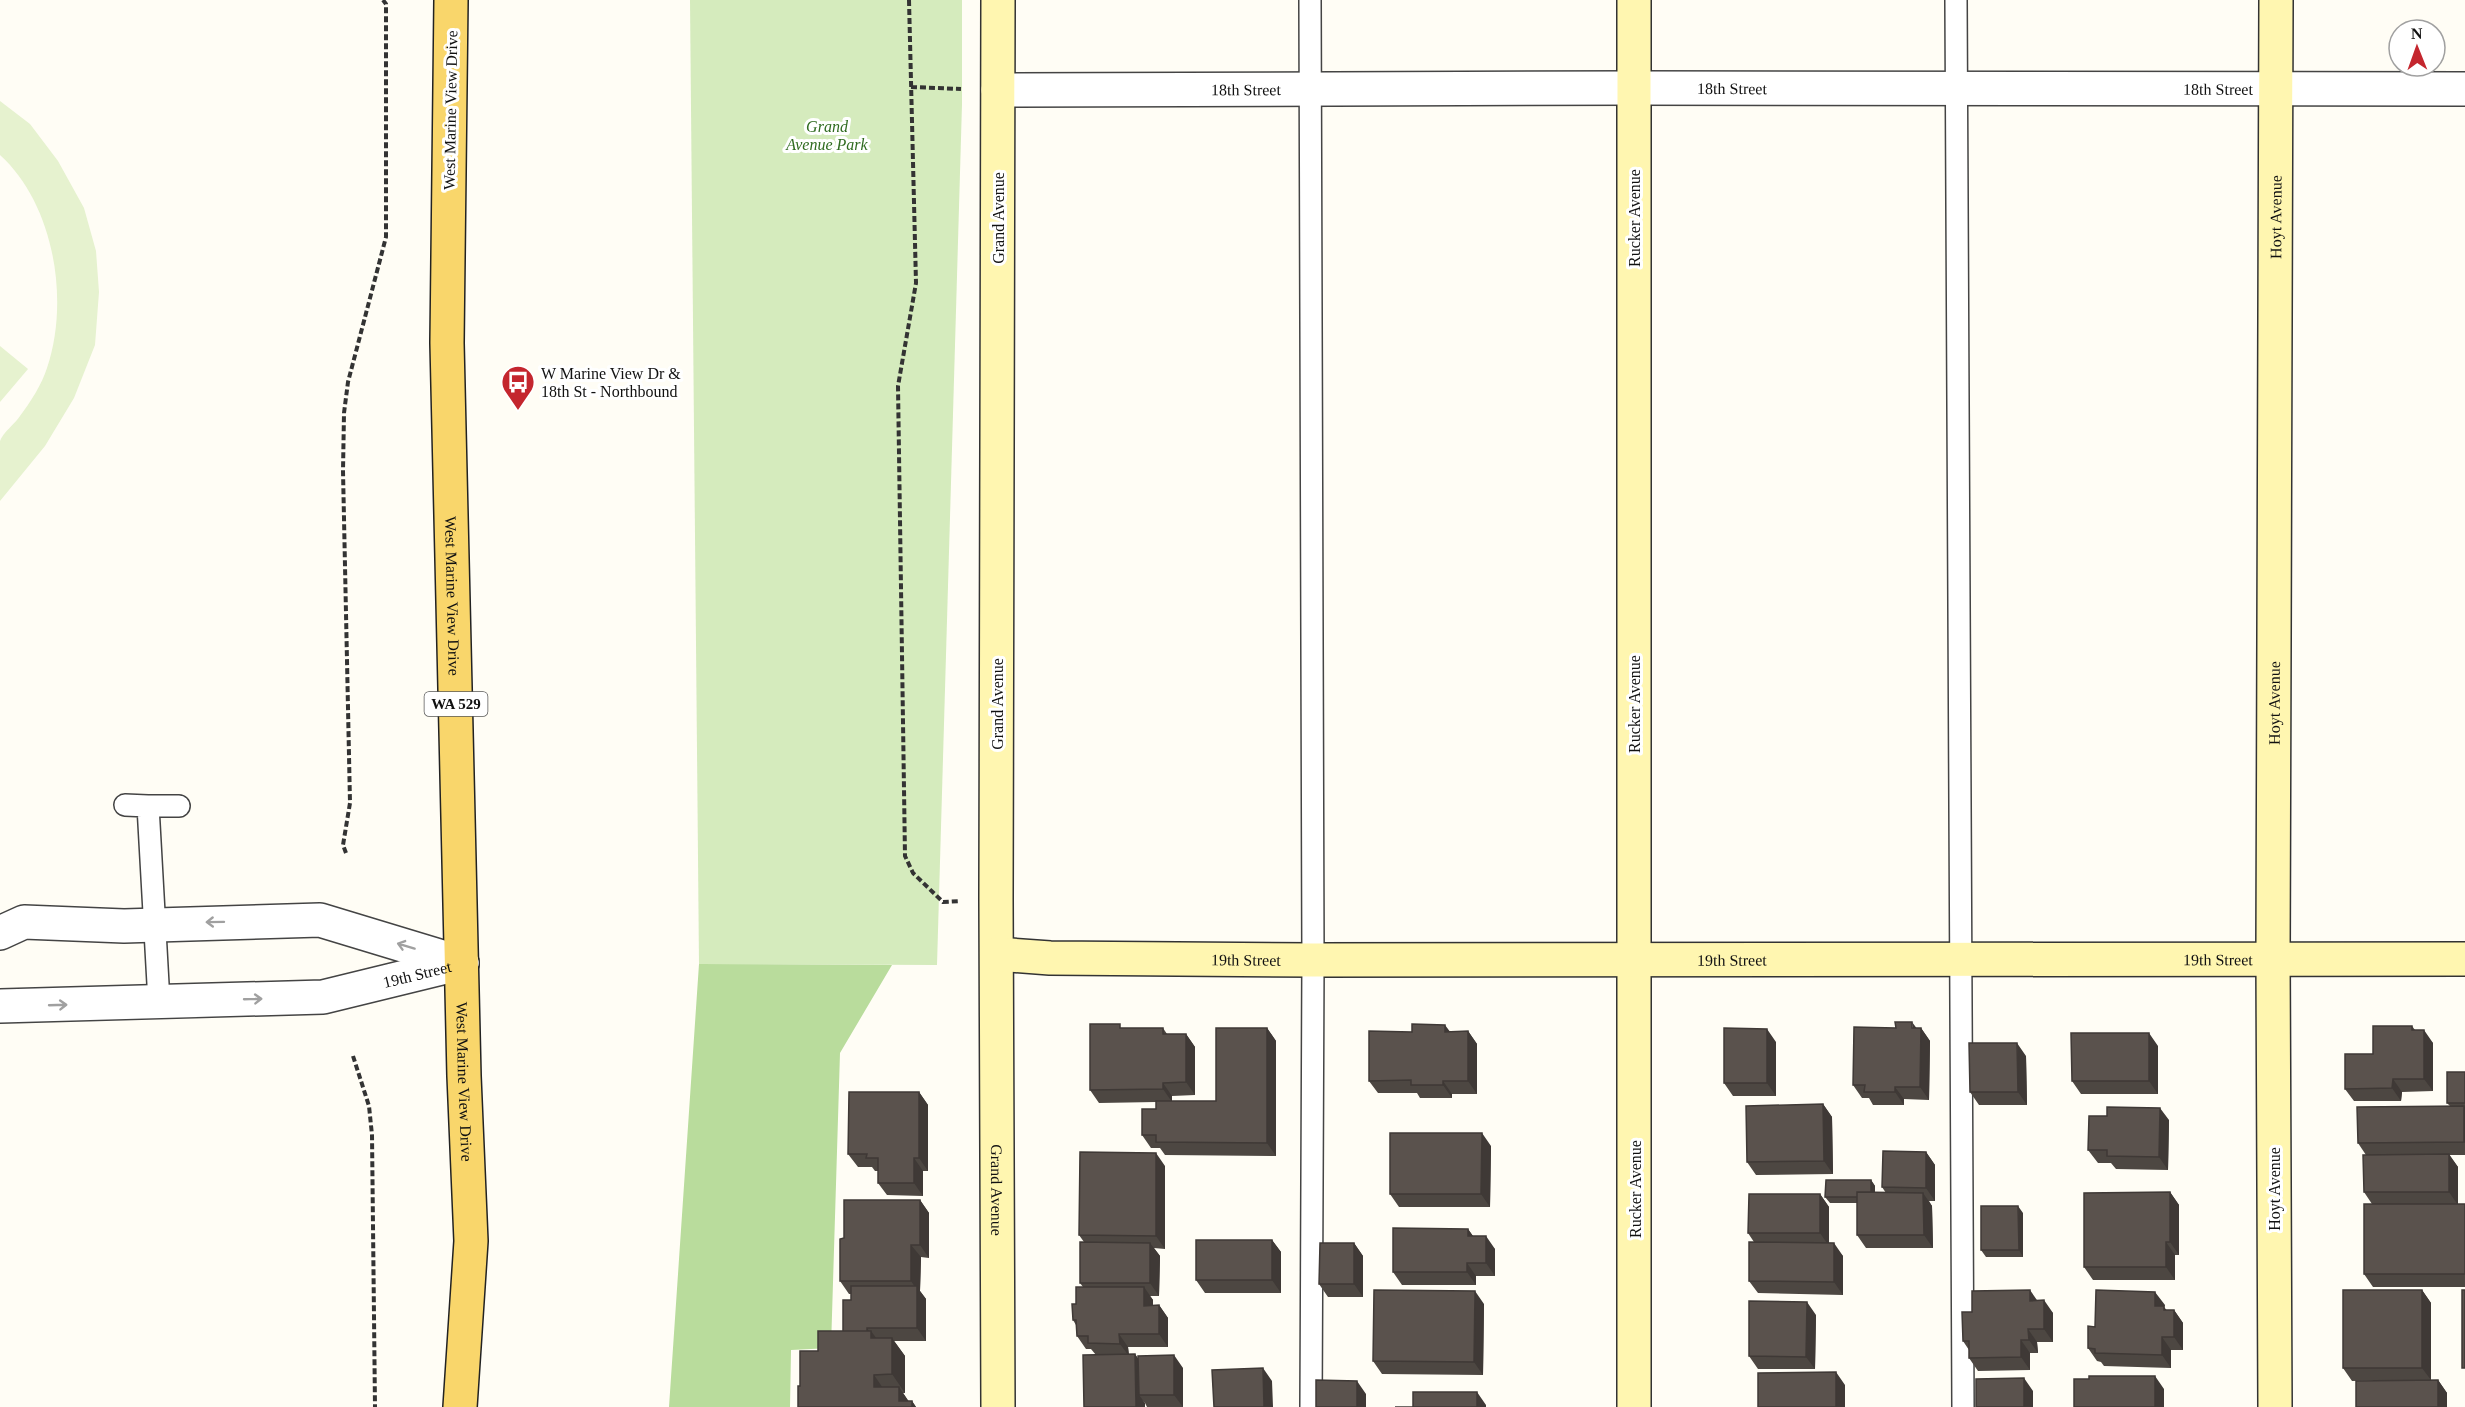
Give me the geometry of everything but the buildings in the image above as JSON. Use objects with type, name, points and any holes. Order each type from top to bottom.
[{"type":"main road","name":"West Marine View Drive","points":[[451,0],[447,343],[471,1241],[460,1407]]},
{"type":"street","name":"Grand Avenue","points":[[998,0],[996,899],[998,1407]]},
{"type":"street","name":"Rucker Avenue","points":[[1634,0],[1634,1407]]},
{"type":"street","name":"Hoyt Avenue","points":[[2274,1407],[2276,0]]},
{"type":"street","name":"18th Street","points":[[998,90],[2465,89]]},
{"type":"street","name":"19th Street","points":[[8,920],[123,926],[320,920],[462,963]]},
{"type":"street","name":"19th Street","points":[[997,954],[1050,958],[1313,960],[2465,959]]},
{"type":"street","name":"19th Street","points":[[0,1006],[323,997],[462,963]]},
{"type":"lane","points":[[1310,0],[1313,960],[1311,1407]]},
{"type":"lane","points":[[1956,0],[1963,1407]]},
{"type":"lane","points":[[125,805],[179,806]]},
{"type":"lane","points":[[148,806],[159,1002]]},
{"type":"path","points":[[346,854],[343,845],[350,803],[343,471],[344,412],[348,382],[386,237],[386,4],[384,0]]},
{"type":"path","points":[[909,0],[916,283],[898,386],[905,856],[913,873],[944,902],[996,899]]},
{"type":"path","points":[[911,87],[998,90]]},
{"type":"path","points":[[353,1056],[369,1106],[372,1135],[375,1407]]},
{"type":"green space","name":"Grand Avenue Park","points":[[690,0],[962,0],[962,104],[937,965],[699,964]]},
{"type":"green space","points":[[0,101],[30,124],[58,161],[84,208],[96,251],[99,292],[95,345],[74,398],[45,446],[0,501],[0,441],[28,405],[42,380],[54,341],[57,313],[52,254],[45,226],[33,199],[18,175],[0,155]]},
{"type":"green space","points":[[0,346],[28,369],[0,402]]},
{"type":"green space","points":[[699,964],[892,965],[840,1053],[831,1348],[791,1350],[790,1407],[669,1407]]},
{"type":"place","name":"W Marine View Dr & 18th St - Northbound","points":[[518,411]]}]
